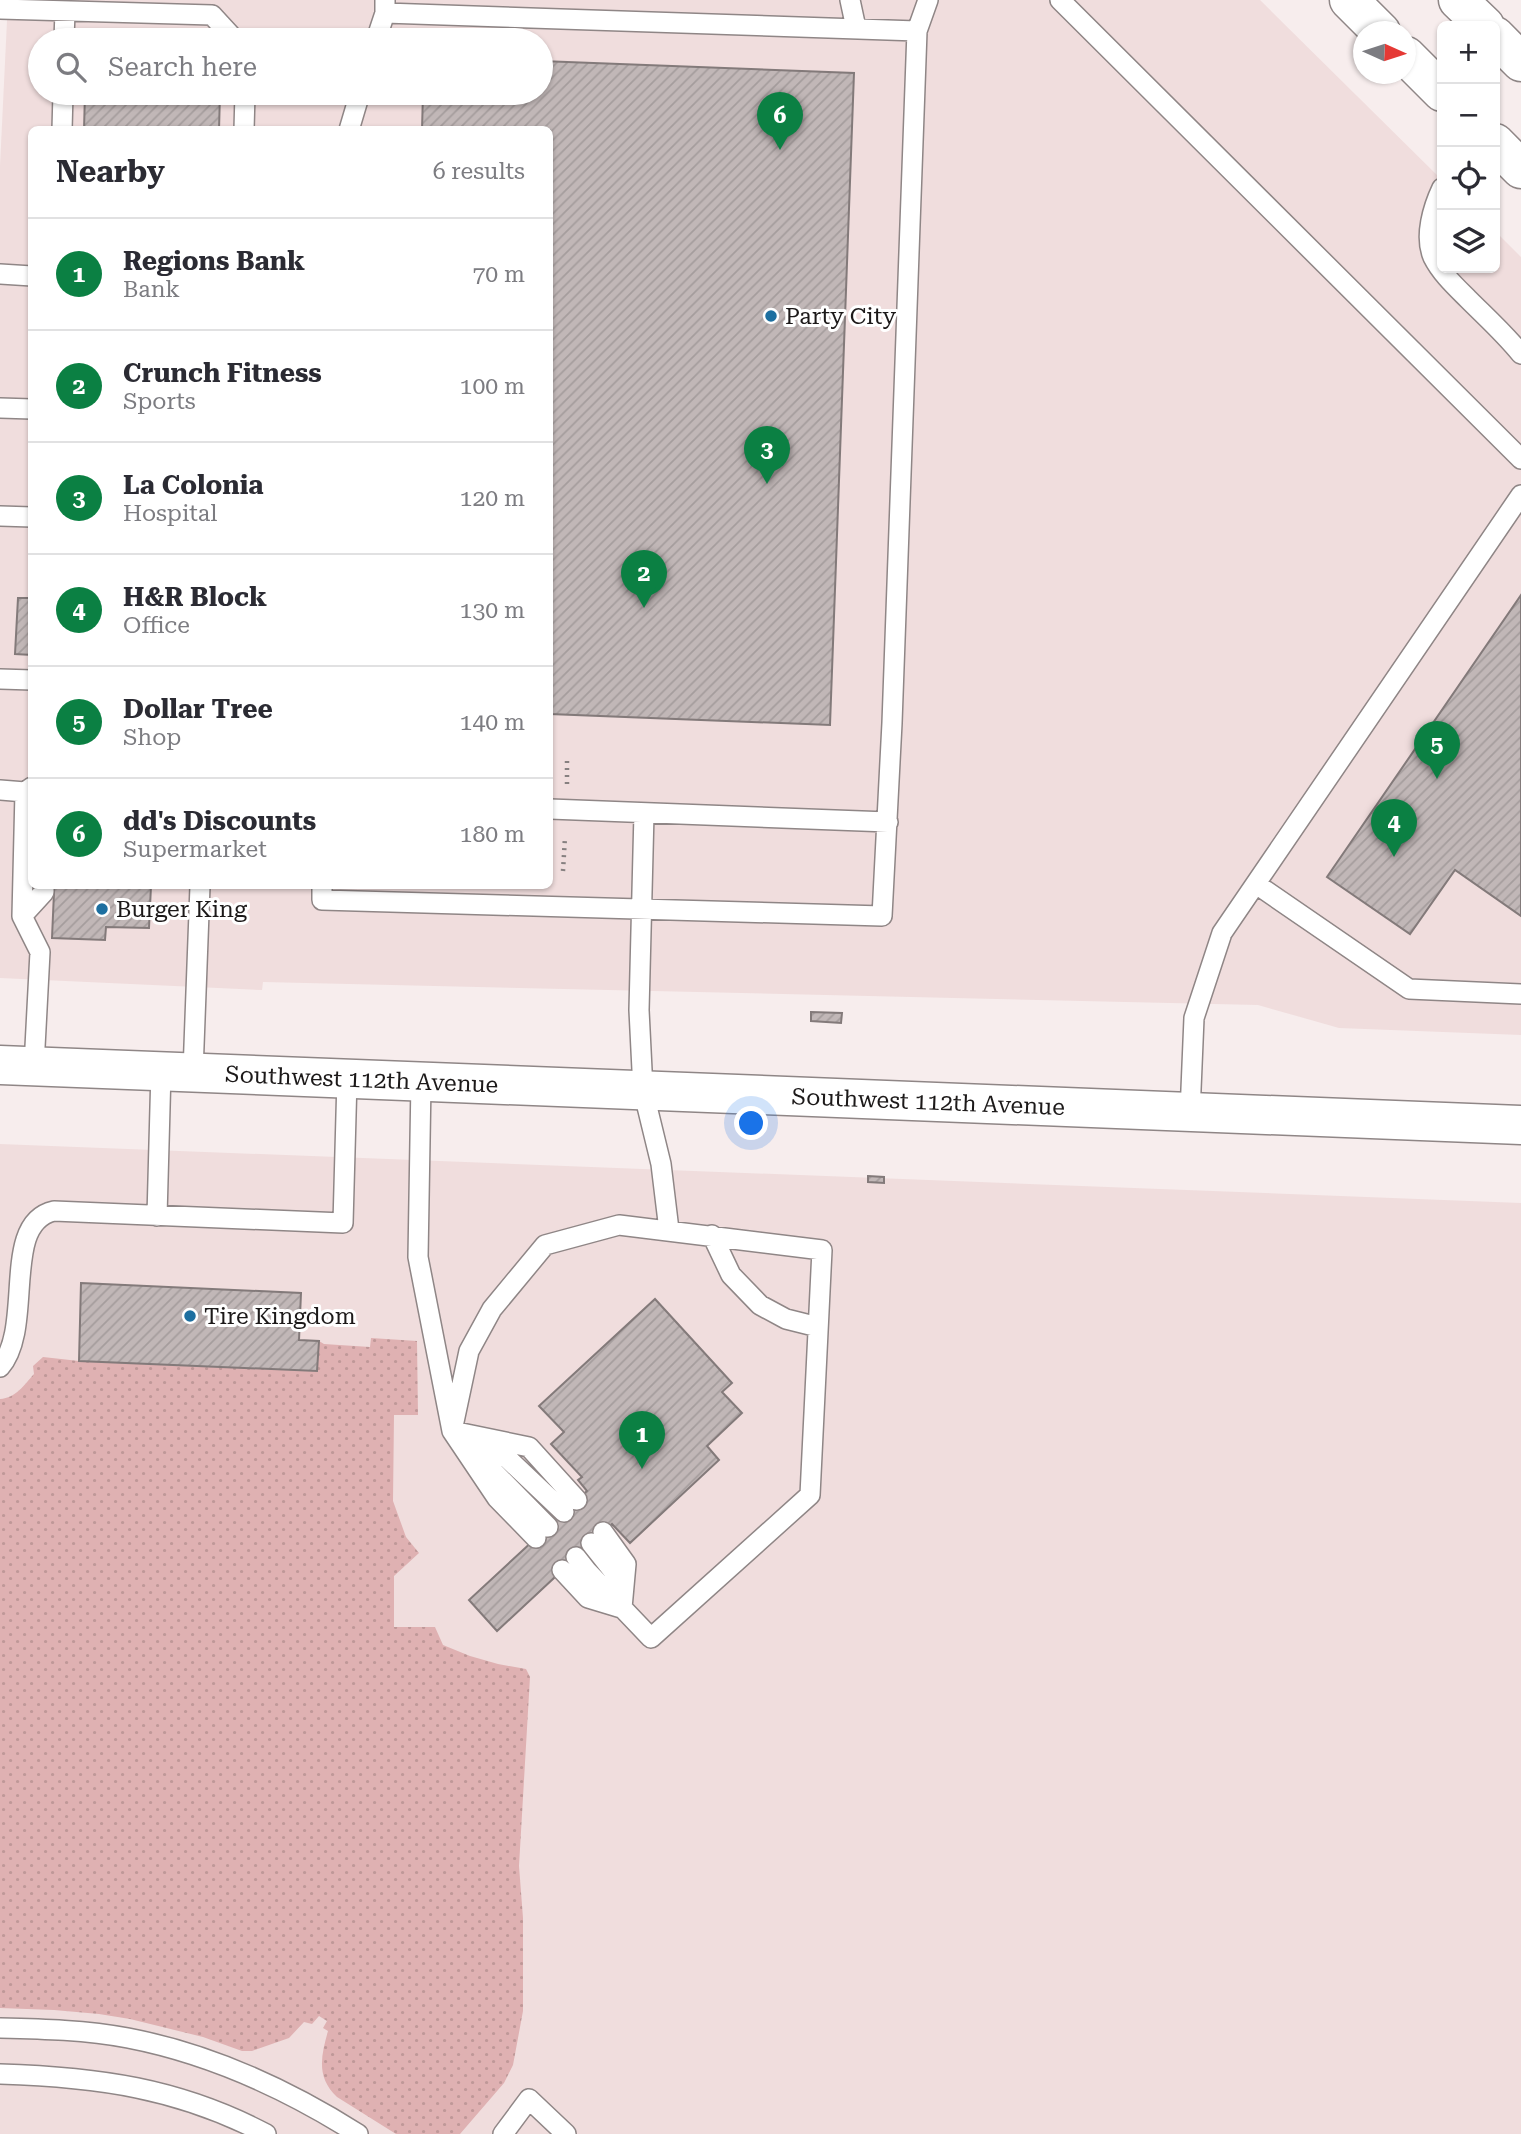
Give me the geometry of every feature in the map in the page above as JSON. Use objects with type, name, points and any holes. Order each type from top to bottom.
[{"type":"main road","points":[[1349,0],[1370,21]]},
{"type":"main road","points":[[1479,15],[1521,63],[1500,71]]},
{"type":"main road","points":[[1416,60],[1437,68]]},
{"type":"main road","points":[[1416,66],[1437,87]]},
{"type":"main road","points":[[1500,128],[1521,127]]},
{"type":"main road","points":[[1499,147],[1521,169]]},
{"type":"main road","name":"Southwest 112th Avenue","points":[[17,1065],[1521,1125]]},
{"type":"lane","points":[[850,0],[856,28]]},
{"type":"lane","points":[[322,889],[322,900],[882,916],[888,822],[917,31],[928,0]]},
{"type":"lane","points":[[1060,0],[1521,458]]},
{"type":"lane","points":[[379,28],[385,6],[917,31]]},
{"type":"lane","points":[[0,9],[212,15],[224,28]]},
{"type":"lane","points":[[64,28],[65,11]]},
{"type":"lane","points":[[62,126],[63,105]]},
{"type":"lane","points":[[244,126],[245,105]]},
{"type":"lane","points":[[350,126],[356,105]]},
{"type":"lane","points":[[1437,203],[1431,222],[1430,247],[1433,256],[1454,285],[1505,334],[1521,354]]},
{"type":"lane","points":[[0,274],[28,276]]},
{"type":"lane","points":[[0,408],[28,408]]},
{"type":"lane","points":[[1190,1113],[1194,1018],[1222,933],[1521,495]]},
{"type":"lane","points":[[0,516],[28,517]]},
{"type":"lane","points":[[0,679],[28,680]]},
{"type":"lane","points":[[0,790],[28,789],[22,916],[40,952],[17,1065]]},
{"type":"lane","points":[[553,808],[888,822]]},
{"type":"lane","points":[[644,813],[639,1010],[643,1090],[661,1164],[669,1230]]},
{"type":"lane","points":[[1256,884],[1409,989],[1521,994]]},
{"type":"lane","points":[[22,916],[44,889]]},
{"type":"lane","points":[[157,1216],[200,889]]},
{"type":"lane","points":[[0,1367],[9,1356],[14,1341],[22,1248],[27,1232],[48,1212],[343,1223],[347,1079]]},
{"type":"lane","points":[[421,1082],[418,1257],[452,1431],[542,1533]]},
{"type":"lane","points":[[452,1431],[469,1352],[492,1309],[545,1245],[618,1225],[822,1250],[810,1495],[651,1638],[622,1608],[587,1571],[583,1550],[626,1564],[622,1608]]},
{"type":"lane","points":[[712,1235],[731,1275],[760,1305],[786,1319],[818,1327]]},
{"type":"lane","points":[[452,1431],[507,1458],[571,1506]]},
{"type":"lane","points":[[0,2028],[126,2038],[206,2058],[248,2074],[317,2108],[358,2134]]},
{"type":"lane","points":[[0,2074],[86,2079],[155,2092],[193,2102],[242,2121],[266,2134]]},
{"type":"lane","points":[[503,2134],[529,2099],[566,2134]]},
{"type":"path","points":[[567,760],[567,789]]},
{"type":"path","points":[[564,871],[566,825]]},
{"type":"shaded area","points":[[8,0],[1260,0],[1437,175],[1437,273],[1500,273],[1500,236],[1521,257],[1521,1035],[1339,1028],[1258,1005],[263,982],[262,990],[0,978],[0,166]]},
{"type":"shaded area","points":[[0,1144],[1521,1203],[1521,2134],[0,2134]]},
{"type":"shaded area","points":[[371,1338],[417,1341],[418,1415],[394,1415],[393,1501],[406,1537],[419,1553],[394,1576],[394,1627],[435,1627],[443,1645],[470,1656],[526,1669],[530,1677],[519,1866],[523,1918],[523,2011],[513,2065],[504,2083],[460,2134],[396,2134],[337,2097],[323,2074],[322,2058],[328,2031],[323,2028],[327,2021],[319,2016],[312,2024],[304,2022],[289,2038],[252,2051],[242,2051],[203,2037],[130,2019],[54,2010],[0,2008],[0,1399],[19,1390],[34,1374],[33,1366],[43,1357],[79,1361],[317,1371],[319,1341],[324,1344],[370,1347]]},
{"type":"building","points":[[553,61],[854,73],[830,725],[553,714],[553,126],[422,126],[423,105],[553,105]]},
{"type":"building","points":[[85,105],[220,105],[219,126],[84,126]]},
{"type":"building","points":[[1521,595],[1521,916],[1455,870],[1410,934],[1327,877]]},
{"type":"building","points":[[18,598],[28,598],[28,655],[15,654]]},
{"type":"building","name":"Burger King","points":[[151,889],[149,928],[106,927],[105,940],[52,938],[54,892],[49,891]]},
{"type":"building","points":[[811,1012],[842,1013],[841,1023],[811,1021]]},
{"type":"building","points":[[868,1176],[884,1177],[884,1183],[868,1182]]},
{"type":"building","name":"Tire Kingdom","points":[[81,1283],[301,1293],[299,1340],[319,1341],[317,1371],[79,1361]]},
{"type":"building","points":[[655,1299],[732,1383],[722,1392],[742,1413],[707,1446],[719,1460],[630,1543],[612,1524],[497,1631],[469,1600],[587,1491],[578,1480],[582,1477],[551,1444],[564,1432],[539,1406]]},
{"type":"place","name":"dd's Discounts","points":[[780,150]]},
{"type":"place","name":"Party City","points":[[771,316]]},
{"type":"place","name":"La Colonia","points":[[767,484]]},
{"type":"place","name":"Crunch Fitness","points":[[644,608]]},
{"type":"place","name":"Dollar Tree","points":[[1437,779]]},
{"type":"place","name":"H&R Block","points":[[1394,857]]},
{"type":"place","name":"Burger King","points":[[102,909]]},
{"type":"place","name":"Tire Kingdom","points":[[190,1316]]},
{"type":"place","name":"Regions Bank","points":[[642,1469]]}]
